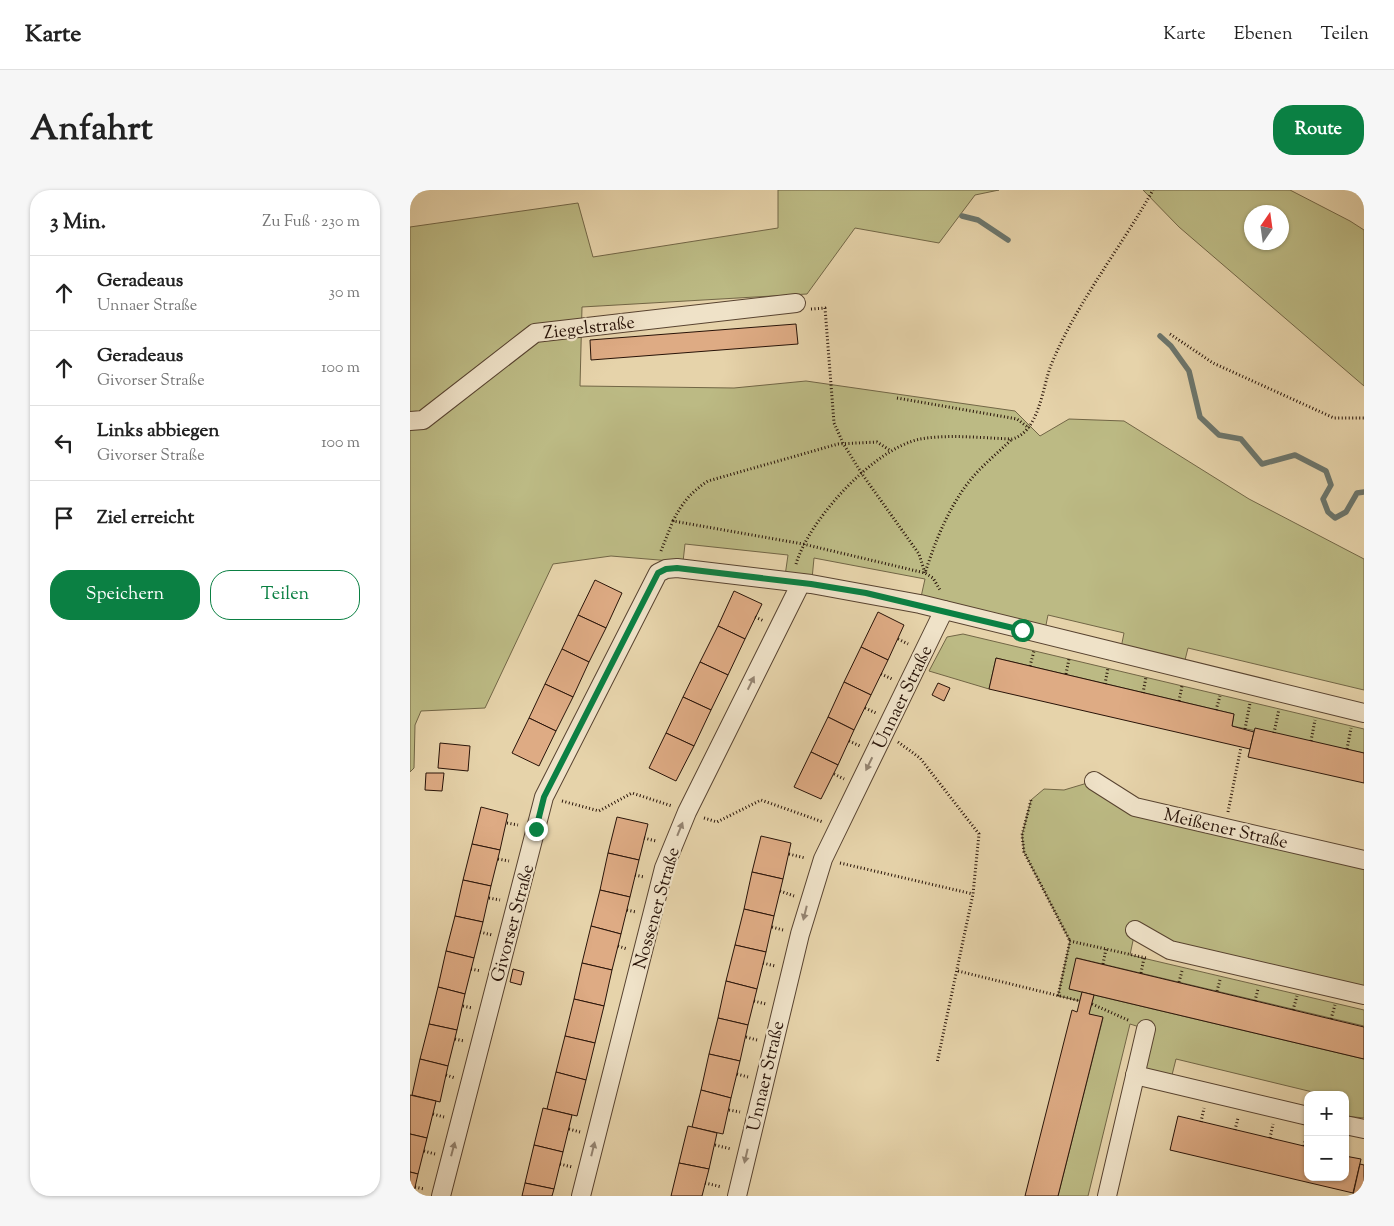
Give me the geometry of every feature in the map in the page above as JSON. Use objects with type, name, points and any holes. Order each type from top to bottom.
[{"type":"street","name":"Ziegelstraße","points":[[410,421],[422,420],[536,333],[796,303]]},
{"type":"street","points":[[662,571],[677,568],[796,582],[866,593],[944,610],[1358,719]]},
{"type":"street","name":"Givorser Straße","points":[[441,1196],[544,797],[658,573],[662,571]]},
{"type":"street","name":"Nossener Straße","points":[[581,1196],[664,868],[687,812],[796,582]]},
{"type":"street","name":"Unnaer Straße","points":[[737,1196],[809,900],[822,859],[944,610]]},
{"type":"street","name":"Meißener Straße","points":[[1094,781],[1135,807],[1364,860]]},
{"type":"street","points":[[1135,930],[1170,950],[1364,995]]},
{"type":"street","points":[[1107,1196],[1146,1029]]},
{"type":"street","points":[[1135,1075],[1304,1115]]},
{"type":"street","points":[[1349,1126],[1364,1129]]},
{"type":"path","points":[[796,582],[803,544],[823,514],[862,474],[892,451],[919,440],[950,437],[1012,439],[1021,437],[1029,428],[1050,369],[1070,325],[1153,190]]},
{"type":"path","points":[[825,308],[834,423],[843,444],[862,474],[909,539],[918,554],[925,573]]},
{"type":"path","points":[[1170,334],[1213,363],[1325,415],[1334,418],[1364,418]]},
{"type":"path","points":[[897,398],[1018,419],[1029,428]]},
{"type":"path","points":[[925,573],[932,550],[968,482],[1012,439]]},
{"type":"path","points":[[662,571],[658,562],[681,505],[693,490],[708,481],[792,456],[843,444],[877,442],[892,451]]},
{"type":"path","points":[[673,521],[803,544],[925,573],[933,578],[943,595],[944,610]]},
{"type":"path","points":[[1025,648],[1043,653]]},
{"type":"path","points":[[1030,666],[1034,650]]},
{"type":"path","points":[[1060,657],[1079,661]]},
{"type":"path","points":[[1066,674],[1070,659]]},
{"type":"path","points":[[1098,666],[1118,670]]},
{"type":"path","points":[[1105,684],[1108,668]]},
{"type":"path","points":[[1137,675],[1155,679]]},
{"type":"path","points":[[1143,693],[1146,677]]},
{"type":"path","points":[[1173,684],[1183,686],[1179,701]]},
{"type":"path","points":[[1211,692],[1228,696]]},
{"type":"path","points":[[1216,710],[1220,694]]},
{"type":"path","points":[[1243,700],[1251,702],[1245,729]]},
{"type":"path","points":[[1274,733],[1279,709]]},
{"type":"path","points":[[1310,741],[1315,717]]},
{"type":"path","points":[[1347,749],[1358,719]]},
{"type":"path","points":[[895,740],[920,758],[979,834],[973,894],[938,1063]]},
{"type":"path","points":[[1226,828],[1241,747]]},
{"type":"path","points":[[562,802],[598,811],[632,793],[687,812]]},
{"type":"path","points":[[717,822],[761,800],[837,828]]},
{"type":"path","points":[[1031,800],[1022,835],[1024,852],[1070,941]]},
{"type":"path","points":[[822,859],[973,894]]},
{"type":"path","points":[[1103,964],[1106,949]]},
{"type":"path","points":[[1141,973],[1144,958]]},
{"type":"path","points":[[1179,982],[1182,967]]},
{"type":"path","points":[[958,971],[1080,1001]]},
{"type":"path","points":[[1217,991],[1221,976]]},
{"type":"path","points":[[1255,1000],[1259,985]]},
{"type":"path","points":[[1293,1010],[1297,994]]},
{"type":"path","points":[[1092,1004],[1146,1029]]},
{"type":"path","points":[[1331,1019],[1335,1004]]},
{"type":"shaded area","points":[[778,190],[999,190],[975,195],[939,243],[855,228],[807,294],[582,307],[580,386],[734,388],[806,381],[1015,411],[1040,436],[1069,419],[1124,421],[1249,499],[1364,559],[1364,690],[1188,648],[1184,664],[1121,648],[1124,633],[1048,615],[1045,630],[921,597],[925,579],[814,558],[812,579],[785,576],[788,555],[685,544],[683,562],[611,556],[553,564],[485,708],[421,711],[415,725],[414,768],[410,772],[410,227],[578,203],[593,257],[778,228]]},
{"type":"shaded area","points":[[1143,190],[1290,190],[1364,230],[1364,386],[1179,227]]},
{"type":"shaded area","points":[[963,634],[1364,729],[1364,753],[1232,726],[1234,714],[996,658],[989,689],[929,671],[947,637]]},
{"type":"shaded area","points":[[1094,781],[1135,807],[1364,860],[1364,995],[1170,950],[1135,931],[1130,955],[1364,1010],[1364,1026],[1077,958],[1082,992],[1080,1001],[1058,996],[1070,941],[1024,852],[1022,835],[1031,800],[1044,789],[1064,790]]},
{"type":"shaded area","points":[[1094,995],[1364,1059],[1364,1118],[1349,1116],[1349,1091],[1308,1091],[1176,1059],[1170,1083],[1135,1075],[1146,1029],[1130,1024],[1088,1196],[1058,1196],[1103,1018],[1089,1014]]},
{"type":"building","points":[[796,324],[798,344],[591,360],[590,340]]},
{"type":"building","points":[[595,580],[622,593],[606,628],[578,615]]},
{"type":"building","points":[[734,591],[762,604],[745,639],[718,626]]},
{"type":"building","points":[[878,612],[904,625],[888,660],[861,647]]},
{"type":"building","points":[[578,615],[606,628],[589,662],[562,649]]},
{"type":"building","points":[[718,626],[745,639],[728,675],[700,662]]},
{"type":"building","points":[[861,647],[888,660],[871,695],[844,682]]},
{"type":"building","points":[[562,649],[589,662],[573,697],[545,684]]},
{"type":"building","points":[[996,658],[1234,714],[1232,726],[1254,732],[1250,749],[989,689]]},
{"type":"building","points":[[700,662],[728,675],[711,710],[683,697]]},
{"type":"building","points":[[844,682],[871,695],[854,730],[828,717]]},
{"type":"building","points":[[938,683],[950,688],[944,701],[932,695]]},
{"type":"building","points":[[545,684],[573,697],[556,731],[529,718]]},
{"type":"building","points":[[683,697],[711,710],[694,746],[666,733]]},
{"type":"building","points":[[828,717],[854,730],[838,765],[811,752]]},
{"type":"building","points":[[529,718],[556,731],[539,766],[512,753]]},
{"type":"building","points":[[1255,728],[1364,753],[1364,783],[1248,757]]},
{"type":"building","points":[[666,733],[694,746],[676,781],[649,768]]},
{"type":"building","points":[[440,743],[470,746],[468,771],[438,768]]},
{"type":"building","points":[[811,752],[838,765],[821,799],[794,787]]},
{"type":"building","points":[[426,773],[444,773],[442,791],[425,790]]},
{"type":"building","points":[[481,807],[508,814],[500,850],[472,844]]},
{"type":"building","points":[[617,817],[648,824],[639,860],[608,853]]},
{"type":"building","points":[[761,836],[791,843],[783,879],[752,872]]},
{"type":"building","points":[[472,844],[500,850],[491,886],[463,880]]},
{"type":"building","points":[[608,853],[639,860],[630,897],[600,890]]},
{"type":"building","points":[[752,872],[783,879],[774,916],[744,909]]},
{"type":"building","points":[[463,880],[491,886],[483,922],[455,916]]},
{"type":"building","points":[[600,890],[630,897],[621,934],[591,926]]},
{"type":"building","points":[[744,909],[774,916],[766,952],[735,945]]},
{"type":"building","points":[[455,916],[483,922],[474,958],[446,951]]},
{"type":"building","points":[[591,926],[621,934],[612,970],[582,963]]},
{"type":"building","points":[[735,945],[766,952],[757,989],[726,981]]},
{"type":"building","points":[[446,951],[474,958],[465,994],[438,987]]},
{"type":"building","points":[[1076,958],[1364,1027],[1364,1059],[1069,989]]},
{"type":"building","points":[[582,963],[612,970],[604,1006],[574,999]]},
{"type":"building","points":[[513,969],[524,972],[521,985],[510,982]]},
{"type":"building","points":[[726,981],[757,989],[748,1025],[718,1018]]},
{"type":"building","points":[[438,987],[465,994],[457,1030],[429,1024]]},
{"type":"building","points":[[1082,992],[1094,995],[1089,1014],[1103,1017],[1058,1196],[1025,1196],[1072,1010],[1077,1012]]},
{"type":"building","points":[[574,999],[604,1006],[595,1043],[565,1036]]},
{"type":"building","points":[[718,1018],[748,1025],[740,1061],[709,1054]]},
{"type":"building","points":[[429,1024],[457,1030],[448,1066],[420,1059]]},
{"type":"building","points":[[565,1036],[595,1043],[586,1080],[556,1072]]},
{"type":"building","points":[[709,1054],[740,1061],[731,1098],[701,1090]]},
{"type":"building","points":[[420,1059],[448,1066],[440,1102],[412,1095]]},
{"type":"building","points":[[556,1072],[586,1080],[577,1116],[547,1109]]},
{"type":"building","points":[[701,1090],[731,1098],[723,1134],[692,1127]]},
{"type":"building","points":[[410,1095],[436,1101],[427,1138],[410,1134]]},
{"type":"building","points":[[543,1108],[572,1115],[563,1152],[534,1145]]},
{"type":"building","points":[[1178,1116],[1304,1146],[1304,1181],[1349,1181],[1349,1157],[1361,1159],[1353,1193],[1170,1150]]},
{"type":"building","points":[[688,1126],[717,1133],[709,1169],[679,1163]]},
{"type":"building","points":[[410,1134],[427,1138],[418,1174],[410,1172]]},
{"type":"building","points":[[534,1145],[563,1152],[554,1189],[525,1183]]},
{"type":"building","points":[[679,1163],[709,1169],[702,1196],[671,1196]]},
{"type":"building","points":[[1360,1164],[1364,1165],[1364,1196],[1355,1196],[1353,1195]]},
{"type":"building","points":[[410,1172],[418,1174],[413,1196],[410,1196]]},
{"type":"building","points":[[525,1183],[554,1189],[552,1196],[522,1196]]},
{"type":"waterway","points":[[962,216],[978,220],[1008,240]]},
{"type":"waterway","points":[[1160,336],[1171,346],[1189,371],[1200,417],[1219,435],[1241,439],[1262,464],[1295,455],[1326,471],[1331,485],[1323,499],[1328,512],[1335,518],[1346,512],[1357,493],[1364,492]]},
{"type":"route","points":[[536,829],[544,797],[658,573],[666,569],[677,568],[811,584],[866,593],[920,604],[1022,630]]}]
